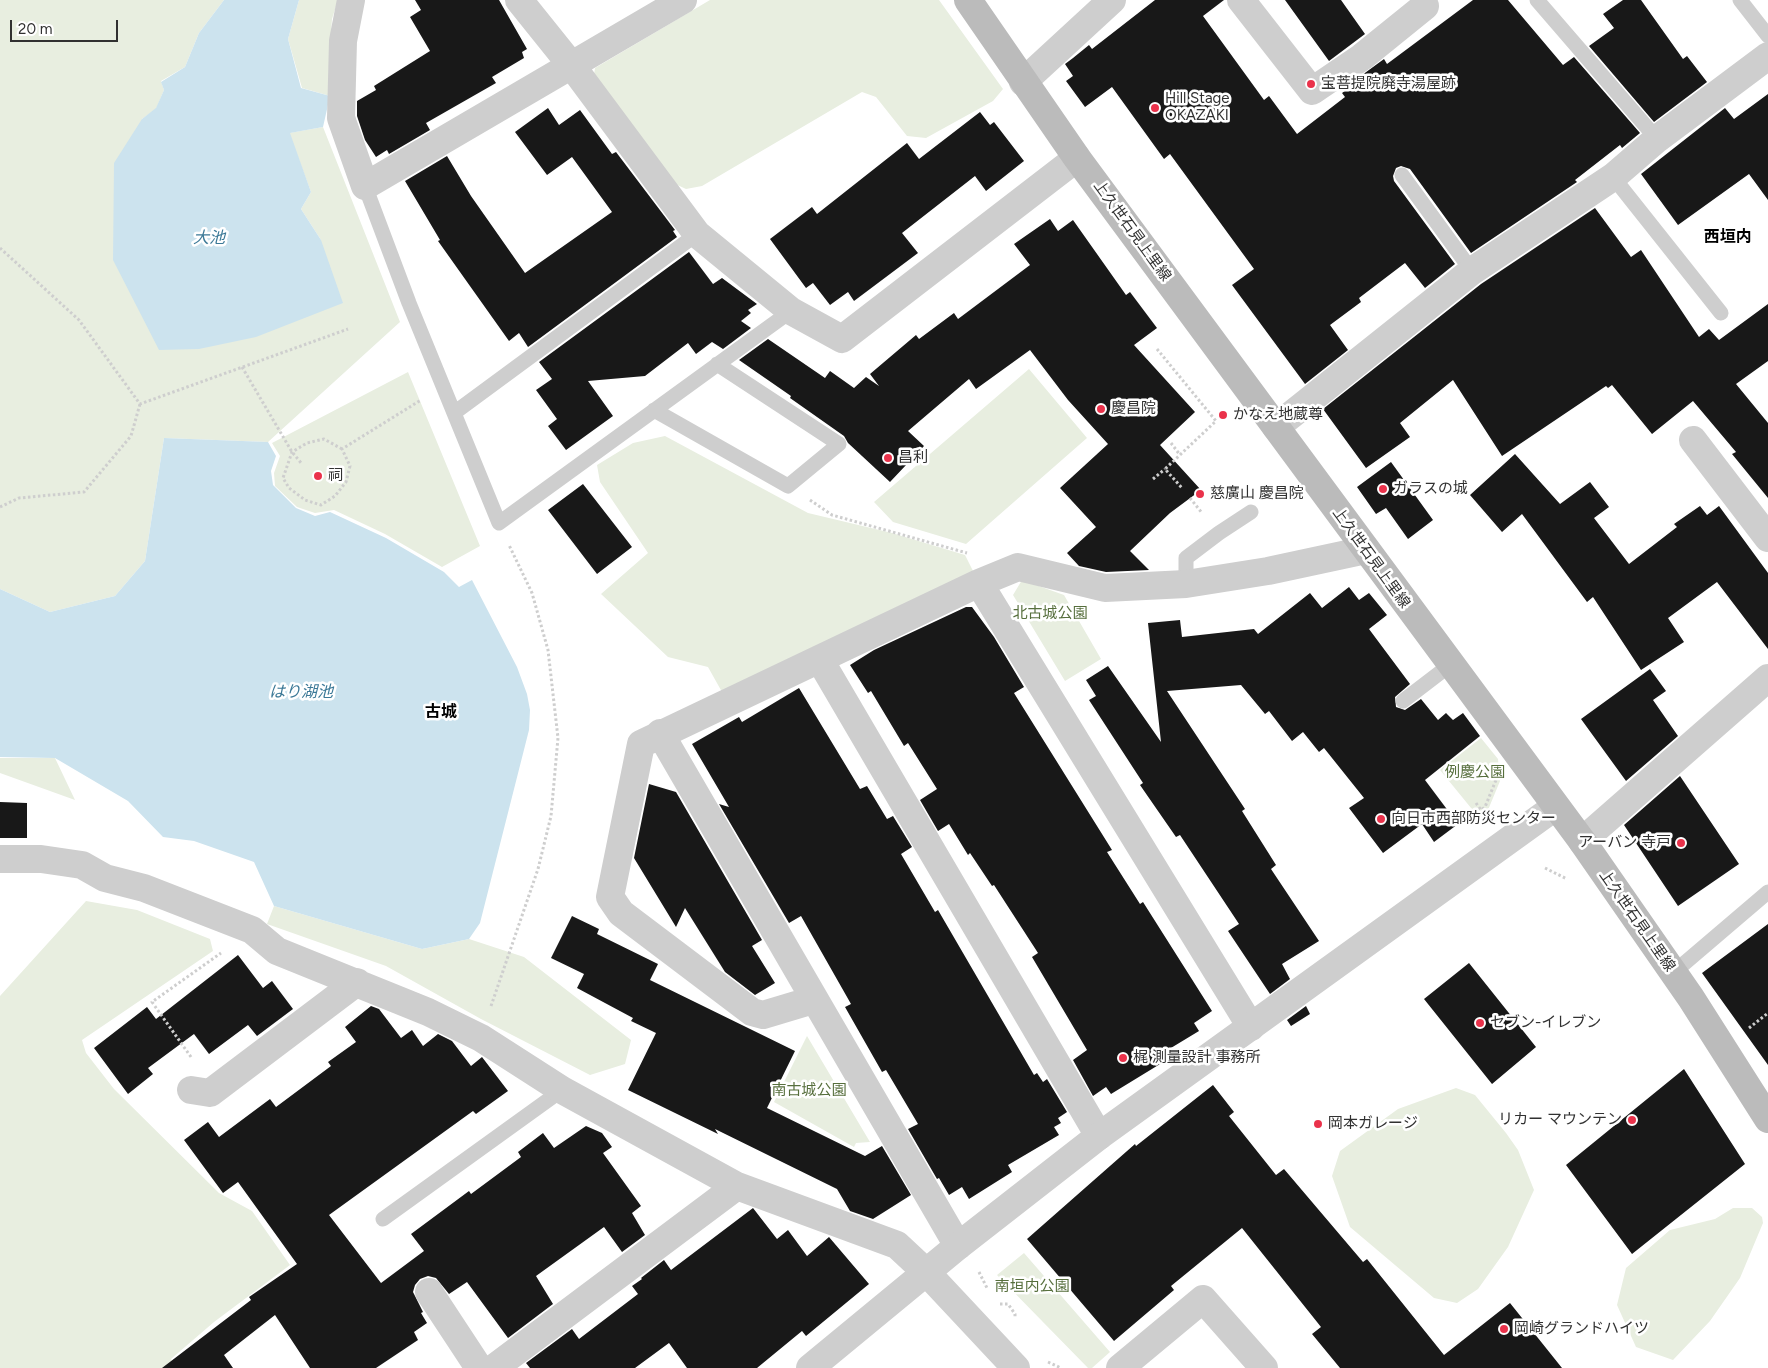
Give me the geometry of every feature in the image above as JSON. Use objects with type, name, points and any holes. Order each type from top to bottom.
[{"type":"main road","name":"上久世石見上里線","points":[[968,0],[1077,158],[1450,665],[1582,841],[1673,973],[1768,1119]]},
{"type":"street","points":[[351,0],[343,41],[341,118],[366,186],[683,0]]},
{"type":"street","points":[[519,0],[572,66],[697,234],[791,311],[842,339],[1077,158]]},
{"type":"street","points":[[1023,82],[1112,0]]},
{"type":"street","points":[[1241,0],[1312,91],[1362,57],[1425,6]]},
{"type":"street","points":[[1276,427],[1472,271],[1613,178],[1657,139],[1768,56]]},
{"type":"street","points":[[1693,440],[1768,538]]},
{"type":"street","points":[[813,1000],[763,1015],[752,1012],[621,913],[610,896],[641,744],[660,733],[820,660],[979,583],[1018,567],[1105,588],[1186,584],[1268,571],[1366,550]]},
{"type":"street","points":[[979,583],[1251,1027]]},
{"type":"street","points":[[820,660],[1100,1136]]},
{"type":"street","points":[[1582,841],[1768,678]]},
{"type":"street","points":[[660,733],[813,1000],[958,1246]]},
{"type":"street","points":[[810,1368],[958,1246],[1100,1136],[1555,807]]},
{"type":"street","points":[[0,859],[41,859],[82,865],[105,878],[144,888],[252,930],[277,951],[428,1012],[481,1038],[562,1090],[737,1186],[897,1245],[1016,1368]]},
{"type":"street","points":[[200,1092],[357,982]]},
{"type":"street","points":[[494,1368],[737,1186]]},
{"type":"street","points":[[429,1292],[479,1368]]},
{"type":"street","points":[[1120,1368],[1203,1298],[1264,1368]]},
{"type":"lane","points":[[1537,0],[1657,139]]},
{"type":"lane","points":[[1740,0],[1768,36]]},
{"type":"lane","points":[[1402,174],[1472,271]]},
{"type":"lane","points":[[1613,178],[1720,313]]},
{"type":"lane","points":[[366,186],[443,387],[499,523],[791,311]]},
{"type":"lane","points":[[454,414],[697,234]]},
{"type":"lane","points":[[654,410],[788,486],[839,444],[717,364]]},
{"type":"lane","points":[[1186,584],[1186,558],[1219,532],[1251,512]]},
{"type":"lane","points":[[1403,701],[1450,665]]},
{"type":"lane","points":[[1673,973],[1768,892]]},
{"type":"lane","points":[[383,1219],[562,1090]]},
{"type":"path","points":[[0,248],[78,320],[140,404]]},
{"type":"path","points":[[140,404],[348,329]]},
{"type":"path","points":[[1154,479],[1216,422],[1156,349]]},
{"type":"path","points":[[242,367],[292,452],[302,464]]},
{"type":"path","points":[[342,449],[443,387]]},
{"type":"path","points":[[0,507],[19,498],[84,492],[131,436],[140,404]]},
{"type":"path","points":[[324,439],[342,449],[350,466],[346,482],[335,496],[321,505],[305,500],[289,488],[283,478],[292,452],[307,443],[324,439]]},
{"type":"path","points":[[1171,443],[1180,455]]},
{"type":"path","points":[[1165,469],[1182,488]]},
{"type":"path","points":[[788,486],[832,515],[1018,567]]},
{"type":"path","points":[[1190,498],[1193,502]]},
{"type":"path","points":[[481,1038],[540,860],[551,816],[558,738],[548,650],[532,593],[499,523]]},
{"type":"path","points":[[1476,803],[1481,810],[1485,807],[1496,781],[1495,772]]},
{"type":"path","points":[[1545,868],[1574,883]]},
{"type":"path","points":[[200,1092],[193,1061],[152,1002],[252,930]]},
{"type":"green space","points":[[0,0],[224,0],[199,33],[185,67],[161,81],[164,90],[156,109],[142,119],[321,240],[301,209],[311,192],[289,133],[323,127],[400,322],[268,442],[164,438],[145,561],[115,596],[50,612],[0,589]]},
{"type":"green space","points":[[299,0],[338,0],[332,19],[330,96],[302,88],[288,39]]},
{"type":"green space","points":[[710,0],[939,0],[1003,89],[993,101],[926,138],[907,136],[876,97],[862,92],[702,186],[686,189],[671,182],[593,82],[595,68]]},
{"type":"green space","points":[[1029,369],[1087,438],[966,544],[893,522],[874,502]]},
{"type":"green space","points":[[408,372],[480,546],[442,567],[385,534],[334,510],[315,513],[297,507],[275,486],[274,473],[280,456],[272,443]]},
{"type":"green space","points":[[665,436],[808,513],[892,533],[965,555],[974,573],[722,692],[708,667],[668,657],[601,594],[648,553],[600,482],[597,465],[633,443]]},
{"type":"green space","name":"北古城公園","points":[[1022,580],[1064,595],[1101,659],[1065,681],[1013,595]]},
{"type":"green space","name":"例慶公園","points":[[1481,738],[1498,759],[1500,781],[1488,810],[1480,819],[1440,770]]},
{"type":"green space","points":[[0,758],[55,758],[75,800],[0,773]]},
{"type":"green space","points":[[86,901],[137,910],[210,939],[213,951],[82,1040],[86,1053],[114,1089],[219,1193],[252,1211],[290,1265],[214,1322],[171,1359],[176,1368],[0,1368],[0,996]]},
{"type":"green space","points":[[274,906],[422,949],[469,939],[524,957],[631,1040],[625,1064],[590,1075],[481,1019],[386,966],[267,924]]},
{"type":"green space","name":"南古城公園","points":[[807,1036],[870,1142],[856,1143],[854,1147],[774,1102]]},
{"type":"green space","points":[[1456,1088],[1475,1095],[1506,1133],[1518,1150],[1534,1190],[1508,1247],[1478,1289],[1457,1303],[1434,1298],[1350,1227],[1332,1176],[1340,1151],[1398,1109]]},
{"type":"green space","points":[[1733,1208],[1752,1208],[1762,1217],[1763,1223],[1740,1278],[1710,1321],[1673,1360],[1636,1347],[1617,1305],[1626,1268],[1670,1230],[1715,1219]]},
{"type":"green space","name":"南垣内公園","points":[[1024,1253],[1110,1352],[1092,1368],[1088,1368],[997,1275]]},
{"type":"water","name":"大池","points":[[224,0],[299,0],[288,39],[301,88],[330,96],[323,127],[290,133],[311,192],[301,209],[321,240],[343,303],[256,337],[199,349],[159,350],[113,260],[114,163],[142,119],[156,108],[164,90],[161,82],[185,67],[199,33]]},
{"type":"water","name":"はり湖池","points":[[164,438],[268,442],[276,456],[271,471],[273,485],[296,508],[315,516],[330,512],[386,538],[444,572],[459,587],[472,580],[517,667],[527,694],[530,710],[529,730],[480,923],[469,939],[422,949],[274,906],[254,862],[194,841],[163,837],[128,801],[55,758],[0,757],[0,589],[50,612],[115,596],[145,561]]},
{"type":"building","points":[[415,0],[499,0],[527,49],[522,52],[524,58],[492,77],[496,83],[426,123],[430,130],[389,154],[387,150],[376,157],[365,140],[357,116],[357,101],[376,90],[374,86],[430,51],[410,17],[421,10]]},
{"type":"building","points":[[1155,0],[1224,0],[1203,16],[1264,100],[1269,96],[1297,134],[1345,97],[1342,93],[1349,88],[1347,86],[1384,59],[1387,64],[1473,0],[1508,0],[1563,65],[1574,57],[1640,133],[1622,148],[1620,145],[1575,180],[1577,182],[1471,253],[1410,169],[1401,166],[1396,168],[1393,176],[1394,181],[1455,264],[1425,288],[1405,263],[1359,298],[1361,302],[1330,325],[1348,350],[1305,384],[1232,285],[1254,269],[1170,154],[1164,159],[1112,87],[1085,107],[1066,81],[1073,76],[1065,64],[1089,45],[1092,49]]},
{"type":"building","points":[[1285,0],[1341,0],[1365,34],[1329,61]]},
{"type":"building","points":[[1623,0],[1641,0],[1683,59],[1687,56],[1707,82],[1654,122],[1589,46],[1614,28],[1603,14]]},
{"type":"building","points":[[1768,94],[1768,200],[1749,174],[1678,225],[1641,174],[1725,108],[1734,119]]},
{"type":"building","points":[[548,108],[559,125],[580,110],[612,154],[616,152],[675,230],[673,231],[677,237],[528,347],[519,333],[509,341],[438,241],[440,240],[405,181],[447,156],[471,196],[525,273],[612,212],[572,157],[547,175],[515,132]]},
{"type":"building","points":[[980,112],[990,125],[994,122],[1024,161],[986,191],[975,176],[902,233],[918,253],[854,301],[848,292],[830,305],[813,283],[806,288],[770,239],[812,207],[817,214],[907,143],[919,159]]},
{"type":"building","points":[[1595,208],[1631,257],[1641,250],[1699,337],[1709,329],[1719,340],[1768,304],[1768,361],[1736,384],[1768,423],[1768,498],[1732,454],[1736,452],[1693,401],[1652,434],[1612,385],[1608,388],[1606,386],[1502,456],[1453,380],[1400,423],[1410,437],[1366,468],[1323,409],[1481,284]]},
{"type":"building","points":[[1050,219],[1058,231],[1073,220],[1126,295],[1130,292],[1157,328],[1134,345],[1195,412],[1160,445],[1201,490],[1170,513],[1130,551],[1149,570],[1106,572],[1079,566],[1067,553],[1096,527],[1060,488],[1108,444],[1068,400],[1030,350],[976,389],[969,379],[908,431],[924,446],[890,482],[848,443],[844,436],[739,360],[768,339],[825,378],[830,371],[854,388],[866,377],[879,386],[870,374],[916,335],[919,339],[954,313],[958,319],[1030,265],[1014,244]]},
{"type":"building","points":[[689,252],[713,284],[722,278],[757,304],[748,310],[751,313],[741,321],[751,328],[723,349],[712,342],[696,354],[688,343],[645,376],[588,381],[613,416],[566,450],[548,426],[557,419],[536,390],[552,379],[539,362]]},
{"type":"building","points":[[1515,454],[1560,504],[1590,482],[1609,507],[1594,518],[1629,564],[1677,527],[1674,524],[1700,506],[1707,515],[1719,506],[1768,573],[1768,649],[1717,582],[1668,618],[1684,642],[1641,670],[1593,597],[1587,602],[1522,514],[1502,532],[1470,495]]},
{"type":"building","points":[[1391,462],[1433,520],[1408,539],[1386,508],[1376,514],[1357,487]]},
{"type":"building","points":[[583,484],[632,547],[597,574],[548,510]]},
{"type":"building","points":[[1349,587],[1359,600],[1369,593],[1387,615],[1369,629],[1410,684],[1395,697],[1396,707],[1405,710],[1421,699],[1438,720],[1446,713],[1453,720],[1463,713],[1480,736],[1425,780],[1458,824],[1434,842],[1422,824],[1383,853],[1349,808],[1364,798],[1324,748],[1319,752],[1303,732],[1292,741],[1269,711],[1265,714],[1241,685],[1167,691],[1245,809],[1242,811],[1276,865],[1271,869],[1319,941],[1282,964],[1290,979],[1270,994],[1228,931],[1239,924],[1180,835],[1176,837],[1140,785],[1143,783],[1089,700],[1096,696],[1086,680],[1108,666],[1161,742],[1148,623],[1180,620],[1182,637],[1254,629],[1258,634],[1310,593],[1322,608]]},
{"type":"building","points":[[966,607],[972,607],[994,637],[1024,687],[1014,693],[1112,850],[1107,852],[1140,904],[1143,902],[1212,1011],[1194,1023],[1199,1031],[1161,1054],[1165,1061],[1111,1094],[1106,1087],[1093,1096],[1073,1060],[1087,1050],[1032,957],[1038,953],[994,885],[992,886],[970,853],[968,855],[949,824],[938,831],[920,800],[937,789],[908,743],[904,746],[871,691],[868,693],[850,665],[874,650]]},
{"type":"building","points":[[1650,669],[1666,691],[1653,700],[1678,736],[1626,781],[1581,719]]},
{"type":"building","points":[[799,688],[860,789],[867,786],[887,819],[893,816],[912,847],[901,854],[935,912],[938,910],[1034,1075],[1037,1073],[1043,1082],[1047,1079],[1067,1112],[1058,1118],[1061,1123],[1054,1127],[1059,1135],[1008,1165],[1012,1172],[969,1199],[962,1187],[949,1195],[939,1178],[937,1179],[908,1129],[918,1124],[886,1070],[882,1072],[845,1007],[851,1004],[801,916],[789,923],[719,804],[729,807],[692,744],[739,717],[742,722]]},
{"type":"building","name":"アーバン 寺戸","points":[[1680,776],[1739,864],[1678,906],[1624,825]]},
{"type":"building","points":[[649,784],[676,792],[762,940],[752,946],[775,983],[755,995],[725,972],[685,908],[676,927],[634,858]]},
{"type":"building","points":[[0,802],[27,803],[27,838],[0,838]]},
{"type":"building","points":[[572,916],[599,929],[597,934],[658,964],[650,980],[795,1051],[767,1108],[865,1156],[882,1146],[911,1195],[873,1219],[850,1211],[837,1189],[715,1129],[718,1134],[628,1090],[656,1033],[631,1021],[633,1018],[577,988],[584,974],[551,958]]},
{"type":"building","points":[[1768,924],[1768,1065],[1702,973]]},
{"type":"building","points":[[238,955],[263,988],[272,981],[293,1009],[257,1036],[248,1025],[209,1054],[194,1034],[148,1068],[153,1074],[128,1094],[94,1048],[147,1007],[156,1019]]},
{"type":"building","name":"セブン-イレブン","points":[[1469,963],[1536,1047],[1492,1084],[1424,999]]},
{"type":"building","points":[[371,1006],[379,1009],[401,1038],[412,1030],[423,1046],[438,1034],[452,1041],[471,1066],[482,1057],[508,1091],[476,1114],[473,1111],[329,1215],[381,1283],[424,1251],[411,1234],[469,1191],[471,1194],[521,1157],[518,1152],[543,1133],[554,1148],[586,1126],[602,1133],[612,1147],[603,1153],[641,1206],[632,1213],[645,1235],[622,1252],[604,1227],[536,1276],[553,1304],[508,1338],[467,1282],[449,1294],[436,1278],[428,1276],[420,1279],[415,1285],[413,1292],[427,1323],[414,1332],[418,1340],[376,1368],[310,1368],[275,1315],[224,1355],[233,1368],[162,1368],[251,1300],[249,1297],[297,1264],[238,1182],[223,1193],[184,1140],[208,1122],[219,1137],[270,1099],[276,1107],[331,1066],[328,1062],[356,1042],[345,1027]]},
{"type":"building","points":[[1306,1006],[1310,1014],[1291,1026],[1287,1020]]},
{"type":"building","points":[[1684,1069],[1745,1164],[1632,1254],[1566,1165]]},
{"type":"building","points":[[1213,1085],[1234,1112],[1229,1116],[1276,1175],[1284,1169],[1363,1262],[1367,1259],[1444,1355],[1510,1303],[1562,1368],[1340,1368],[1312,1334],[1321,1327],[1242,1228],[1171,1286],[1174,1290],[1114,1341],[1027,1239],[1135,1144],[1136,1146]]},
{"type":"building","points":[[753,1208],[777,1239],[788,1230],[807,1256],[829,1237],[869,1284],[806,1336],[802,1331],[757,1368],[687,1368],[669,1343],[635,1368],[530,1368],[526,1363],[572,1329],[579,1339],[638,1294],[632,1286],[664,1260],[671,1270]]},
{"type":"place","name":"宝菩提院廃寺湯屋跡","points":[[1311,84]]},
{"type":"place","name":"Hill Stage OKAZAKI","points":[[1155,108]]},
{"type":"place","name":"慶昌院","points":[[1101,409]]},
{"type":"place","name":"かなえ地蔵尊","points":[[1223,415]]},
{"type":"place","name":"昌利","points":[[888,458]]},
{"type":"place","name":"祠","points":[[318,476]]},
{"type":"place","name":"ガラスの城","points":[[1383,489]]},
{"type":"place","name":"慈廣山 慶昌院","points":[[1200,494]]},
{"type":"place","name":"向日市西部防災センター","points":[[1381,819]]},
{"type":"place","name":"アーバン 寺戸","points":[[1681,843]]},
{"type":"place","name":"セブン-イレブン","points":[[1480,1023]]},
{"type":"place","name":"梶 測量設計 事務所","points":[[1123,1058]]},
{"type":"place","name":"リカー マウンテン","points":[[1632,1120]]},
{"type":"place","name":"岡本ガレージ","points":[[1318,1124]]},
{"type":"place","name":"岡崎グランドハイツ","points":[[1504,1329]]},
{"type":"district","name":"西垣内","points":[[1728,237]]},
{"type":"district","name":"古城","points":[[441,712]]}]
